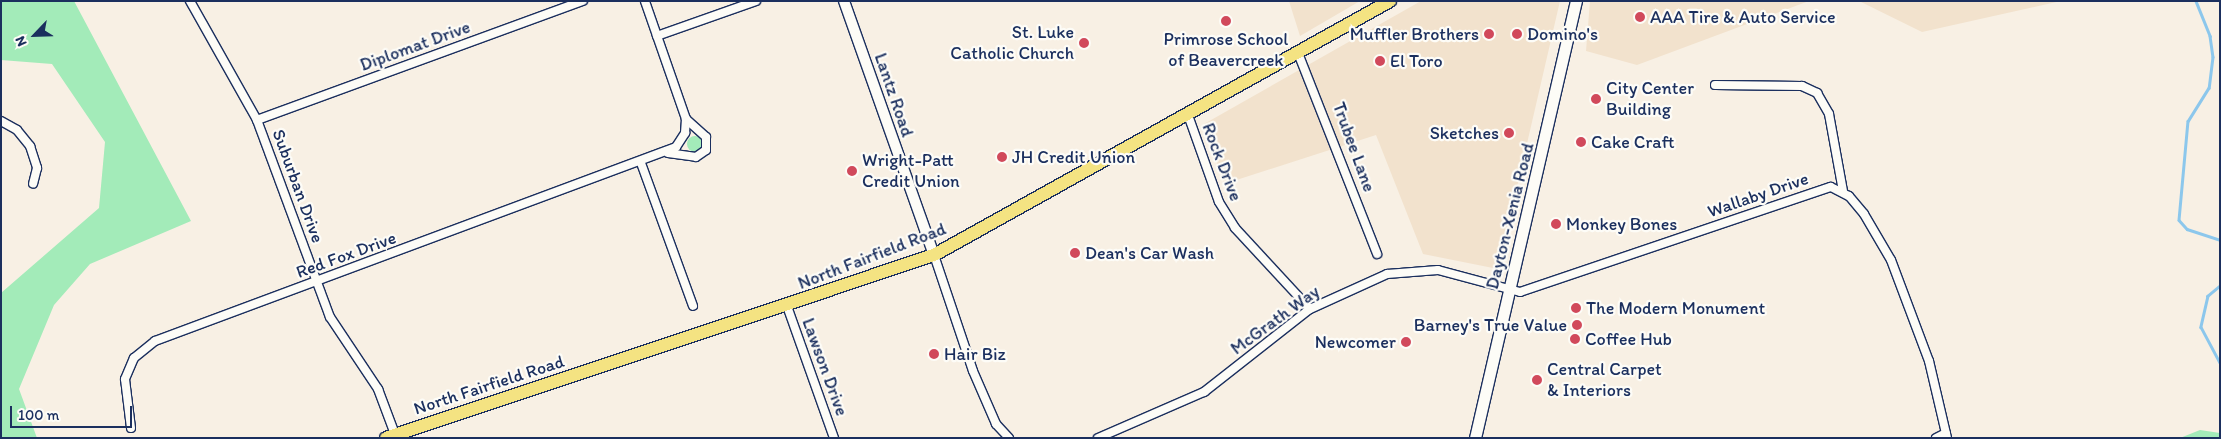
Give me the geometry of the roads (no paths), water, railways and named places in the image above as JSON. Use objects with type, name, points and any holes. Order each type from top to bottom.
[{"type":"main road","name":"North Fairfield Road","points":[[393,437],[934,255],[1298,54],[1390,1]]},
{"type":"main road","name":"Dayton-Xenia Road","points":[[1475,438],[1576,1]]},
{"type":"street","name":"Suburban Drive","points":[[190,1],[257,120],[337,334],[374,382],[393,437]]},
{"type":"street","name":"Diplomat Drive","points":[[257,120],[583,1]]},
{"type":"street","points":[[645,1],[686,119],[684,138],[666,153]]},
{"type":"street","points":[[657,36],[756,1]]},
{"type":"street","name":"Lantz Road","points":[[844,1],[934,255]]},
{"type":"street","name":"Trubee Lane","points":[[1298,54],[1377,254]]},
{"type":"street","points":[[1715,85],[1802,86],[1817,93],[1829,114],[1843,191],[1869,221],[1891,260],[1929,361],[1947,435],[1936,438]]},
{"type":"street","name":"Rock Drive","points":[[1188,115],[1219,202],[1235,228],[1310,309]]},
{"type":"street","points":[[666,153],[696,157],[706,150],[706,137],[686,119]]},
{"type":"street","points":[[1,121],[17,130],[30,146],[37,168],[33,184]]},
{"type":"street","name":"Red Fox Drive","points":[[131,428],[124,390],[129,367],[141,350],[162,338],[666,153]]},
{"type":"street","points":[[641,163],[693,306]]},
{"type":"street","name":"Wallaby Drive","points":[[1510,290],[1520,292],[1824,188],[1843,191]]},
{"type":"street","points":[[934,255],[973,372],[996,424],[1010,438]]},
{"type":"street","name":"McGrath Way","points":[[1098,438],[1204,392],[1310,309],[1387,274],[1412,270],[1438,270],[1510,290]]},
{"type":"street","name":"Lawson Drive","points":[[787,306],[834,438]]},
{"type":"waterway","points":[[2196,1],[2210,36],[2213,57],[2209,88],[2188,121],[2179,220],[2187,229],[2220,240]]},
{"type":"waterway","points":[[2220,286],[2208,296],[2201,327],[2220,362]]},
{"type":"place","name":"AAA Tire & Auto Service","points":[[1640,17]]},
{"type":"place","name":"Primrose School of Beavercreek","points":[[1226,21]]},
{"type":"place","name":"Muffler Brothers","points":[[1489,34]]},
{"type":"place","name":"Domino's","points":[[1517,34]]},
{"type":"place","name":"St. Luke Catholic Church","points":[[1084,43]]},
{"type":"place","name":"El Toro","points":[[1380,61]]},
{"type":"place","name":"City Center Building","points":[[1596,99]]},
{"type":"place","name":"Sketches","points":[[1509,133]]},
{"type":"place","name":"Cake Craft","points":[[1581,142]]},
{"type":"place","name":"JH Credit Union","points":[[1002,157]]},
{"type":"place","name":"Wright-Patt Credit Union","points":[[852,171]]},
{"type":"place","name":"Monkey Bones","points":[[1556,224]]},
{"type":"place","name":"Dean's Car Wash","points":[[1075,253]]},
{"type":"place","name":"The Modern Monument","points":[[1576,308]]},
{"type":"place","name":"Barney's True Value","points":[[1577,325]]},
{"type":"place","name":"Coffee Hub","points":[[1575,339]]},
{"type":"place","name":"Newcomer","points":[[1406,342]]},
{"type":"place","name":"Hair Biz","points":[[934,354]]},
{"type":"place","name":"Central Carpet & Interiors","points":[[1537,380]]}]
